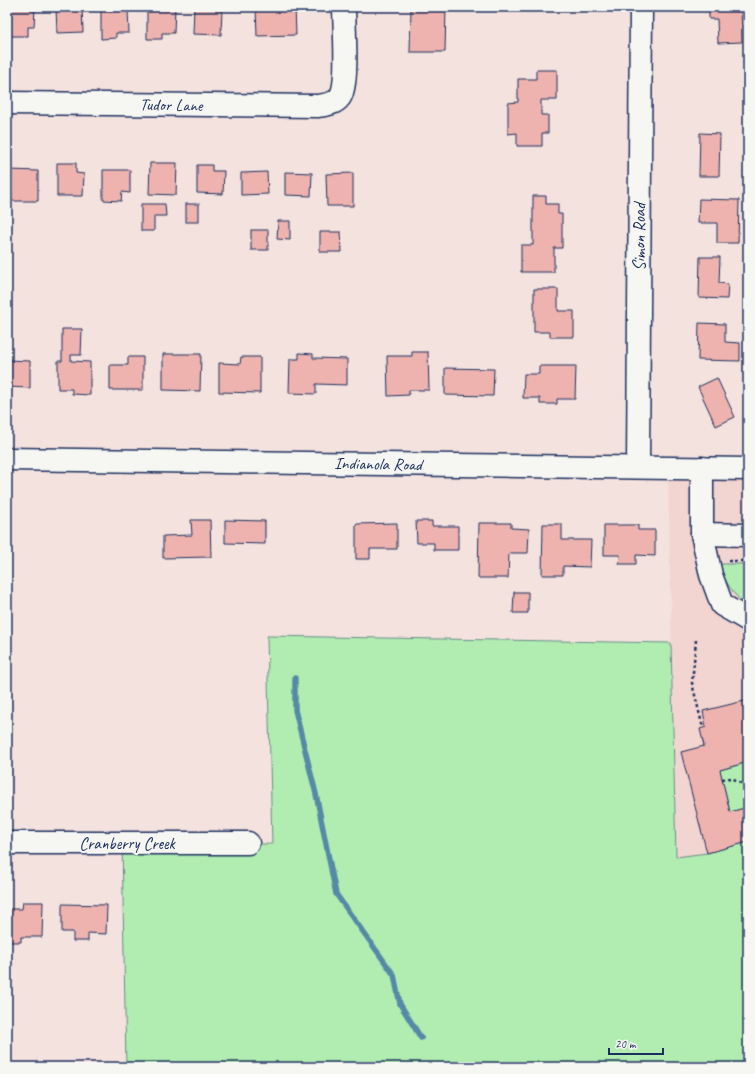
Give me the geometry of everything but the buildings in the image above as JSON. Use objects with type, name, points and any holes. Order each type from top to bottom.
[{"type":"street","name":"Tudor Lane","points":[[7,103],[318,106],[335,102],[341,96],[344,82],[344,7]]},
{"type":"street","name":"Simon Road","points":[[638,467],[641,7]]},
{"type":"street","name":"Indianola Road","points":[[7,459],[748,469]]},
{"type":"street","points":[[702,468],[702,534],[711,576],[722,605],[746,630]]},
{"type":"street","points":[[702,534],[748,535]]},
{"type":"street","name":"Cranberry Creek","points":[[7,843],[248,843]]},
{"type":"path","points":[[746,630],[748,655]]},
{"type":"path","points":[[696,640],[692,683],[703,728]]},
{"type":"path","points":[[722,779],[732,778],[748,788]]},
{"type":"shaded area","points":[[668,467],[748,469],[748,1067],[681,1067]]},
{"type":"green space","points":[[718,564],[748,564],[748,608],[730,588]]},
{"type":"green space","points":[[267,636],[671,643],[676,857],[707,853],[748,842],[748,1067],[126,1067],[122,843],[272,844]]},
{"type":"green space","points":[[748,762],[748,807],[730,812],[720,770]]},
{"type":"waterway","points":[[295,678],[295,710],[316,794],[336,894],[394,975],[400,1004],[421,1038]]}]
